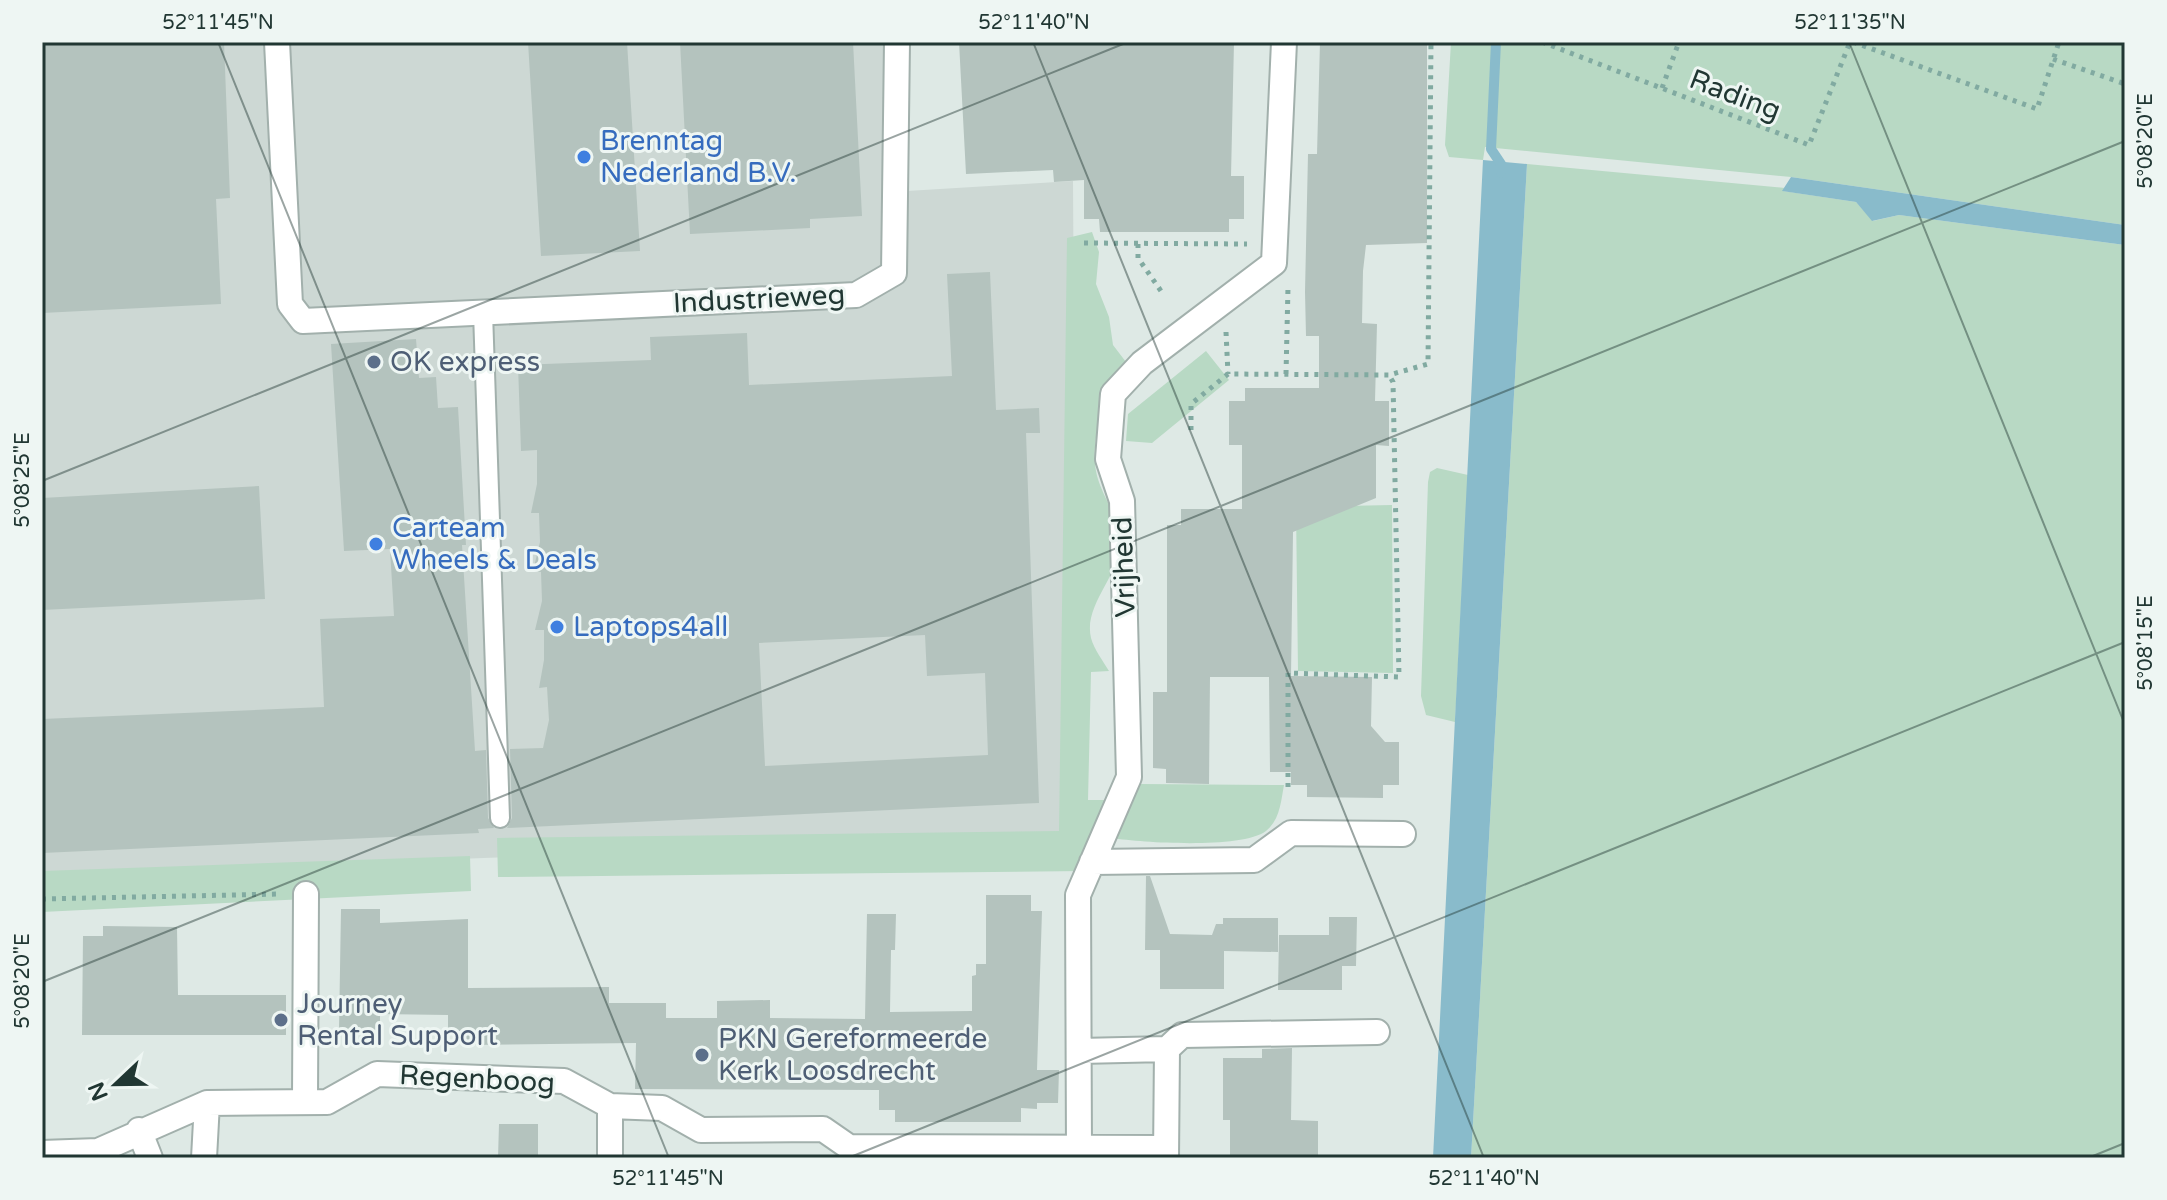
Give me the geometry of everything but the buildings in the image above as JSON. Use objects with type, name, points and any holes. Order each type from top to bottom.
[{"type":"street","name":"Industrieweg","points":[[277,42],[290,304],[303,321],[856,295],[894,273],[897,42]]},
{"type":"street","points":[[1274,254],[1284,42]]},
{"type":"street","name":"Vrijheid","points":[[1079,1150],[1078,895],[1129,777],[1122,501],[1108,459],[1113,394],[1142,363],[1210,312],[1274,254]]},
{"type":"street","points":[[1092,862],[1254,860],[1291,833],[1403,834]]},
{"type":"street","points":[[305,1101],[306,894]]},
{"type":"street","points":[[1080,1051],[1167,1049],[1182,1035],[1377,1032]]},
{"type":"street","points":[[1166,1153],[1167,1049]]},
{"type":"street","name":"Regenboog","points":[[42,1153],[98,1151],[139,1130],[207,1103],[327,1102],[377,1074],[564,1081],[610,1106],[662,1108],[701,1130],[823,1129],[849,1147],[1166,1153]]},
{"type":"street","points":[[204,1158],[207,1103]]},
{"type":"street","points":[[610,1106],[610,1158]]},
{"type":"street","points":[[139,1130],[150,1158]]},
{"type":"lane","points":[[483,312],[500,818]]},
{"type":"path","points":[[1191,430],[1191,404],[1228,374],[1389,375],[1428,364],[1431,42]]},
{"type":"path","name":"Rading","points":[[1542,42],[1809,145],[1851,42],[2037,109],[2059,42]]},
{"type":"path","points":[[1662,88],[1679,42]]},
{"type":"path","points":[[2053,59],[2125,84]]},
{"type":"path","points":[[1084,243],[1274,254],[1288,271],[1286,374]]},
{"type":"path","points":[[1138,244],[1138,258],[1161,291]]},
{"type":"path","points":[[1210,312],[1228,335],[1228,374]]},
{"type":"path","points":[[1288,787],[1288,673],[1399,677],[1393,382],[1389,375]]},
{"type":"path","points":[[42,899],[306,894]]},
{"type":"shaded area","points":[[42,42],[898,42],[907,191],[1073,181],[1077,835],[42,875]]},
{"type":"green space","points":[[1451,42],[2125,42],[2125,225],[1791,177],[1485,147],[1483,160],[1449,157],[1445,145]]},
{"type":"green space","points":[[1527,164],[1785,188],[1783,191],[1856,202],[1873,221],[1899,215],[2125,245],[2125,1158],[1471,1158]]},
{"type":"green space","points":[[1092,232],[1099,252],[1096,284],[1109,317],[1113,345],[1126,362],[1106,399],[1095,443],[1098,480],[1116,522],[1120,540],[1115,565],[1092,613],[1090,625],[1092,642],[1109,671],[1091,672],[1088,800],[1107,800],[1084,871],[498,877],[497,838],[1059,831],[1067,238]]},
{"type":"green space","points":[[1206,351],[1229,380],[1152,443],[1126,441],[1128,414]]},
{"type":"green space","points":[[1437,468],[1468,475],[1455,722],[1426,715],[1421,696],[1428,482],[1430,472]]},
{"type":"green space","points":[[1392,505],[1393,673],[1298,671],[1296,507]]},
{"type":"green space","points":[[1140,784],[1284,785],[1274,821],[1266,831],[1254,837],[1192,843],[1112,838],[1130,796]]},
{"type":"green space","points":[[470,856],[471,891],[42,912],[42,871]]},
{"type":"water","points":[[1483,160],[1527,164],[1471,1158],[1433,1158]]},
{"type":"water","points":[[1791,177],[2125,225],[2125,245],[1899,215],[1872,221],[1856,202],[1782,191]]},
{"type":"waterway","points":[[1496,42],[1491,149],[1501,164],[1501,173]]},
{"type":"place","name":"Brenntag Nederland B.V.","points":[[584,157]]},
{"type":"place","name":"OK express","points":[[374,362]]},
{"type":"place","name":"Carteam Wheels & Deals","points":[[376,544]]},
{"type":"place","name":"Laptops4all","points":[[557,627]]},
{"type":"place","name":"Journey Rental Support","points":[[281,1020]]},
{"type":"place","name":"PKN Gereformeerde Kerk Loosdrecht","points":[[702,1055]]}]
